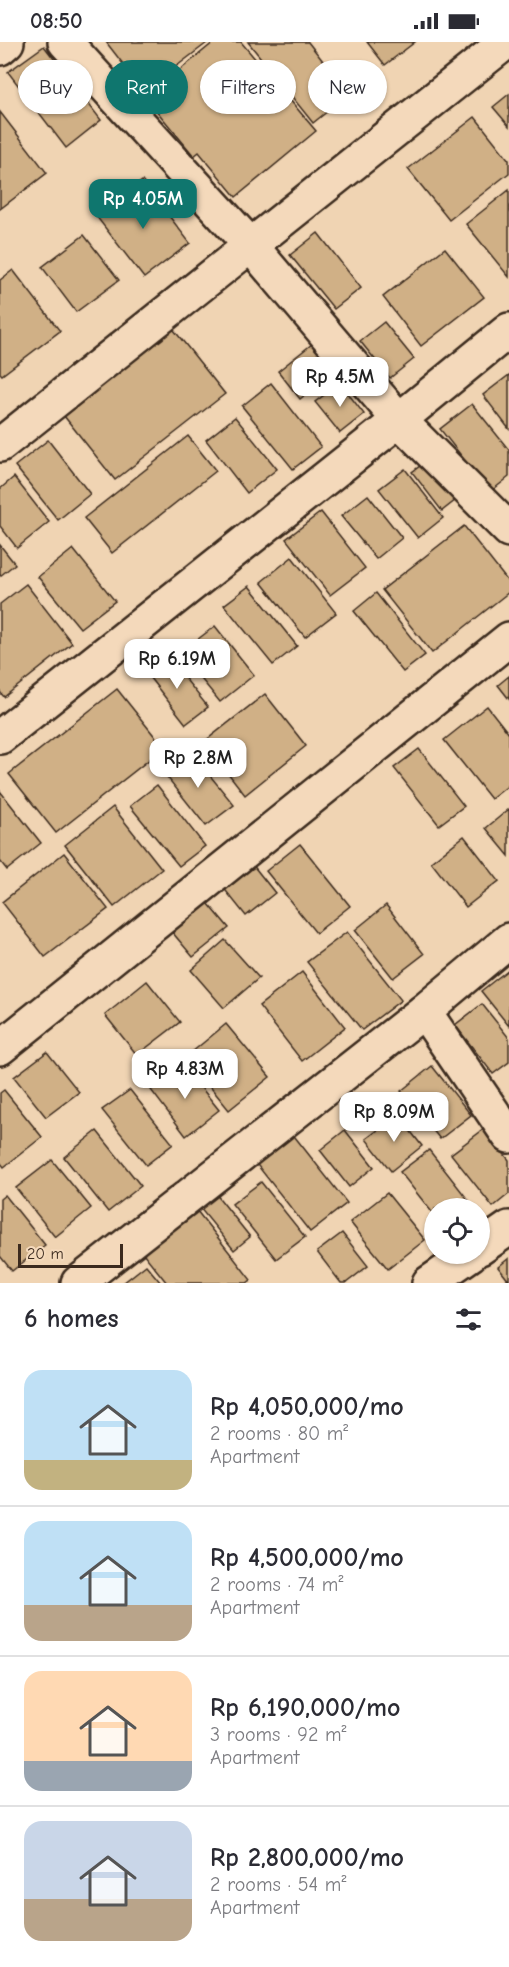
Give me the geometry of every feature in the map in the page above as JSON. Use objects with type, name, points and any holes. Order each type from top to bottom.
[{"type":"street","points":[[0,48],[7,42]]},
{"type":"street","points":[[65,42],[251,246],[399,420],[509,530]]},
{"type":"street","points":[[0,445],[506,42]]},
{"type":"street","points":[[0,737],[509,330]]},
{"type":"street","points":[[0,1047],[509,639]]},
{"type":"street","points":[[78,1283],[424,1011],[509,940]]},
{"type":"street","points":[[424,1011],[509,1136]]},
{"type":"street","points":[[490,1241],[509,1228]]},
{"type":"street","points":[[429,1283],[457,1264]]},
{"type":"building","points":[[106,42],[207,42],[185,60],[120,60]]},
{"type":"building","points":[[214,42],[241,42],[256,60],[200,60],[200,114],[296,114],[296,107],[316,131],[236,197],[199,152],[194,156],[159,114],[188,114],[188,63]]},
{"type":"building","points":[[248,42],[308,42],[322,60],[308,60],[308,114],[324,114],[313,123],[296,102],[296,60],[262,60]]},
{"type":"building","points":[[367,42],[415,42],[387,63],[387,60],[381,60]]},
{"type":"building","points":[[44,46],[55,60],[25,60]]},
{"type":"building","points":[[18,65],[18,85],[8,72]]},
{"type":"building","points":[[509,94],[509,126],[493,107]]},
{"type":"building","points":[[93,110],[101,120],[66,148],[40,114],[93,114]]},
{"type":"building","points":[[0,112],[47,173],[0,209]]},
{"type":"building","points":[[475,117],[509,160],[509,173],[449,220],[408,169]]},
{"type":"building","points":[[142,181],[190,243],[144,278],[96,216]]},
{"type":"building","points":[[509,190],[509,277],[466,224]]},
{"type":"building","points":[[318,233],[361,288],[334,309],[290,255]]},
{"type":"building","points":[[84,235],[119,280],[76,312],[42,267]]},
{"type":"building","points":[[445,248],[484,297],[421,346],[383,297]]},
{"type":"building","points":[[13,270],[60,331],[2,375],[0,373],[0,280]]},
{"type":"building","points":[[384,322],[414,359],[390,378],[360,341]]},
{"type":"building","points":[[170,325],[225,394],[115,480],[60,411]]},
{"type":"building","points":[[312,344],[334,372],[300,399],[278,371]]},
{"type":"building","points":[[509,375],[509,429],[483,395]]},
{"type":"building","points":[[271,383],[321,447],[293,469],[242,406]]},
{"type":"building","points":[[340,383],[364,414],[340,433],[315,402]]},
{"type":"building","points":[[472,404],[509,450],[509,477],[490,492],[440,429]]},
{"type":"building","points":[[235,417],[277,469],[247,493],[206,440]]},
{"type":"building","points":[[188,436],[216,471],[112,553],[84,518]]},
{"type":"building","points":[[48,440],[90,494],[58,520],[15,466]]},
{"type":"building","points":[[432,457],[461,496],[442,511],[412,472]]},
{"type":"building","points":[[405,469],[443,518],[418,538],[379,489]]},
{"type":"building","points":[[14,477],[49,522],[17,548],[0,526],[0,489]]},
{"type":"building","points":[[368,495],[402,538],[376,559],[341,516]]},
{"type":"building","points":[[321,512],[365,568],[330,595],[286,539]]},
{"type":"building","points":[[464,526],[509,583],[509,592],[432,653],[382,590]]},
{"type":"building","points":[[0,545],[15,564],[0,576]]},
{"type":"building","points":[[73,549],[115,601],[80,628],[38,577]]},
{"type":"building","points":[[292,557],[336,613],[305,637],[261,582]]},
{"type":"building","points":[[26,584],[72,643],[4,697],[0,692],[0,604]]},
{"type":"building","points":[[249,586],[297,646],[273,665],[224,605]]},
{"type":"building","points":[[376,593],[425,655],[403,672],[354,611]]},
{"type":"building","points":[[215,626],[254,675],[220,702],[180,653]]},
{"type":"building","points":[[167,656],[208,707],[186,724],[146,673]]},
{"type":"building","points":[[509,676],[509,699],[498,685]]},
{"type":"building","points":[[117,689],[164,748],[56,833],[9,774]]},
{"type":"building","points":[[265,694],[306,746],[245,795],[204,742]]},
{"type":"building","points":[[487,706],[509,734],[509,785],[491,799],[444,740]]},
{"type":"building","points":[[419,749],[464,806],[439,825],[394,768]]},
{"type":"building","points":[[190,751],[234,805],[206,826],[163,772]]},
{"type":"building","points":[[157,785],[205,846],[179,866],[130,806]]},
{"type":"building","points":[[0,791],[41,843],[7,870],[0,861]]},
{"type":"building","points":[[113,807],[162,869],[114,907],[65,845]]},
{"type":"building","points":[[509,809],[509,856],[486,828]]},
{"type":"building","points":[[464,836],[499,881],[466,907],[431,862]]},
{"type":"building","points":[[300,844],[350,906],[316,933],[266,871]]},
{"type":"building","points":[[64,853],[108,909],[45,957],[2,902]]},
{"type":"building","points":[[252,864],[275,893],[246,916],[222,886]]},
{"type":"building","points":[[208,903],[229,928],[193,957],[172,932]]},
{"type":"building","points":[[386,905],[424,954],[393,978],[355,930]]},
{"type":"building","points":[[347,932],[401,1000],[362,1030],[307,962]]},
{"type":"building","points":[[225,940],[259,978],[224,1008],[191,970]]},
{"type":"building","points":[[509,969],[509,1026],[481,991]]},
{"type":"building","points":[[302,972],[345,1027],[302,1061],[259,1006]]},
{"type":"building","points":[[147,981],[180,1022],[137,1055],[105,1015]]},
{"type":"building","points":[[482,1004],[509,1038],[509,1062],[493,1074],[455,1025]]},
{"type":"building","points":[[226,1024],[270,1077],[229,1110],[186,1057]]},
{"type":"building","points":[[47,1052],[79,1092],[46,1117],[14,1077]]},
{"type":"building","points":[[183,1065],[219,1110],[186,1136],[151,1090]]},
{"type":"building","points":[[432,1066],[471,1115],[440,1139],[401,1091]]},
{"type":"building","points":[[4,1090],[42,1137],[4,1167],[0,1162],[0,1093]]},
{"type":"building","points":[[130,1090],[173,1144],[146,1165],[102,1110]]},
{"type":"building","points":[[398,1115],[422,1146],[391,1171],[366,1139]]},
{"type":"building","points":[[484,1129],[509,1160],[509,1194],[493,1207],[490,1198],[486,1198],[451,1154]]},
{"type":"building","points":[[345,1130],[374,1167],[349,1187],[320,1150]]},
{"type":"building","points":[[97,1131],[141,1186],[108,1212],[64,1157]]},
{"type":"building","points":[[291,1132],[347,1203],[310,1232],[254,1161]]},
{"type":"building","points":[[429,1150],[467,1198],[424,1198],[424,1202],[400,1172]]},
{"type":"building","points":[[52,1160],[91,1208],[55,1237],[16,1188]]},
{"type":"building","points":[[261,1182],[305,1237],[276,1259],[232,1204]]},
{"type":"building","points":[[212,1189],[250,1237],[234,1250],[195,1202]]},
{"type":"building","points":[[387,1193],[424,1241],[388,1269],[350,1222]]},
{"type":"building","points":[[5,1195],[45,1245],[12,1271],[0,1256],[0,1199]]},
{"type":"building","points":[[197,1211],[251,1280],[247,1283],[167,1283],[143,1253]]},
{"type":"building","points":[[342,1233],[368,1266],[346,1283],[341,1283],[317,1252]]},
{"type":"building","points":[[509,1258],[509,1281],[498,1267]]},
{"type":"building","points":[[146,1265],[161,1283],[123,1283]]}]
